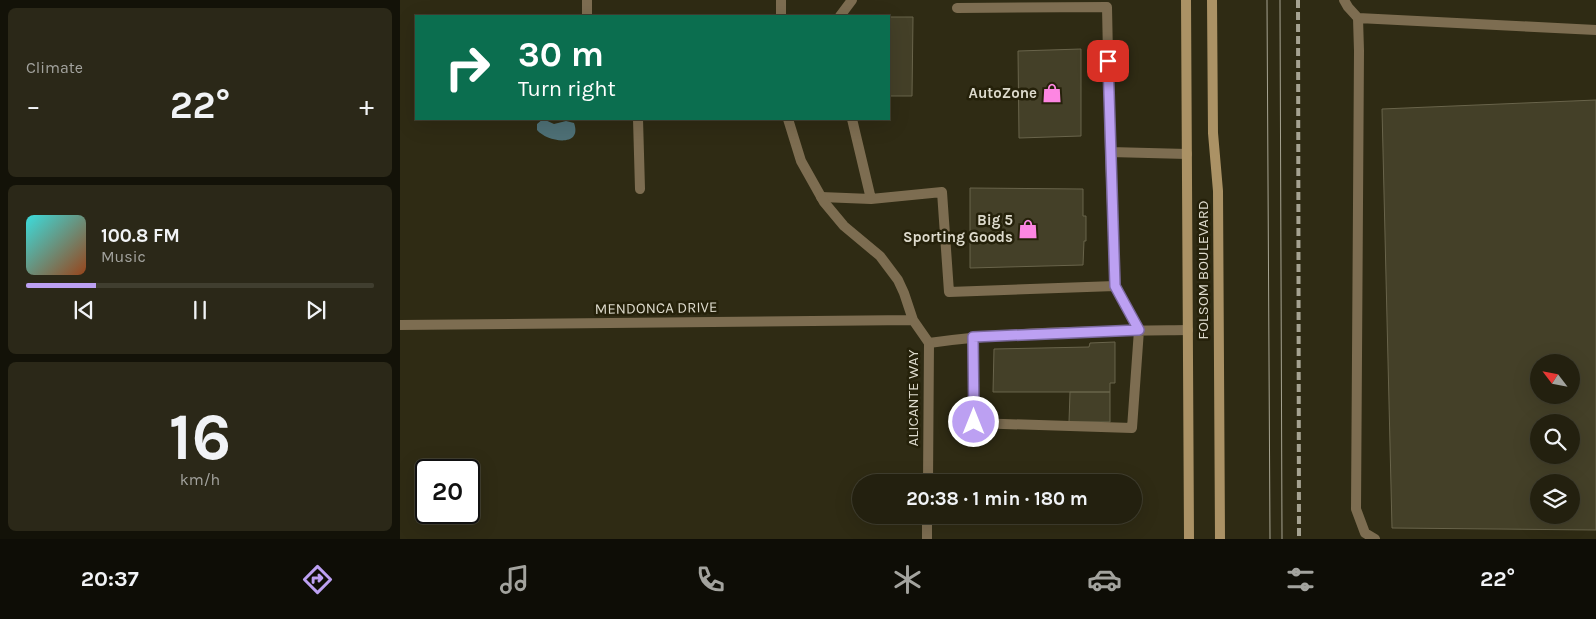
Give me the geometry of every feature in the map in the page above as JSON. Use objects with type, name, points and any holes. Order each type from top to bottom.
[{"type":"main road","name":"FOLSOM BOULEVARD","points":[[1186,0],[1189,539]]},
{"type":"main road","name":"FOLSOM BOULEVARD","points":[[1212,0],[1214,133],[1218,191],[1220,539]]},
{"type":"street","points":[[587,0],[587,15]]},
{"type":"street","points":[[781,0],[781,15]]},
{"type":"street","points":[[841,15],[852,0]]},
{"type":"street","points":[[1344,0],[1358,18],[1356,509],[1365,534],[1375,539]]},
{"type":"street","points":[[957,8],[1107,3],[1115,286],[1139,330],[1132,428],[974,422],[973,337]]},
{"type":"street","points":[[1358,18],[1596,30]]},
{"type":"street","points":[[638,120],[640,189]]},
{"type":"street","name":"ALICANTE WAY","points":[[788,120],[801,162],[821,197],[844,226],[880,256],[898,280],[913,320],[929,343],[928,474]]},
{"type":"street","points":[[852,120],[871,199]]},
{"type":"street","points":[[1110,152],[1187,154]]},
{"type":"street","points":[[821,197],[871,199],[942,192],[949,292],[1115,286]]},
{"type":"street","name":"MENDONCA DRIVE","points":[[400,325],[913,320]]},
{"type":"street","points":[[929,343],[973,337],[1139,330],[1188,330]]},
{"type":"street","points":[[927,539],[928,524]]},
{"type":"water","points":[[542,120],[554,124],[566,121],[574,123],[575,131],[569,139],[555,140],[537,130],[537,124]]},
{"type":"building","points":[[890,17],[913,17],[912,96],[890,96]]},
{"type":"building","points":[[1081,49],[1081,136],[1019,138],[1018,51]]},
{"type":"building","points":[[1596,100],[1596,530],[1392,528],[1382,109]]},
{"type":"building","name":"Big 5 Sporting Goods","points":[[970,188],[1083,189],[1083,216],[1086,216],[1086,241],[1084,241],[1083,265],[970,268]]},
{"type":"building","points":[[1115,342],[1115,383],[1110,383],[1110,392],[993,392],[994,349],[1089,347],[1090,343]]},
{"type":"building","points":[[1070,392],[1110,392],[1110,422],[1069,422]]},
{"type":"tram line","points":[[1267,0],[1270,539]]},
{"type":"tram line","points":[[1280,0],[1282,539]]},
{"type":"railway","points":[[1298,0],[1299,539]]},
{"type":"place","name":"AutoZone","points":[[1052,93]]},
{"type":"place","name":"Big 5 Sporting Goods","points":[[1028,229]]},
{"type":"route","points":[[974,422],[973,337],[1139,330],[1115,286],[1108,61]]}]
